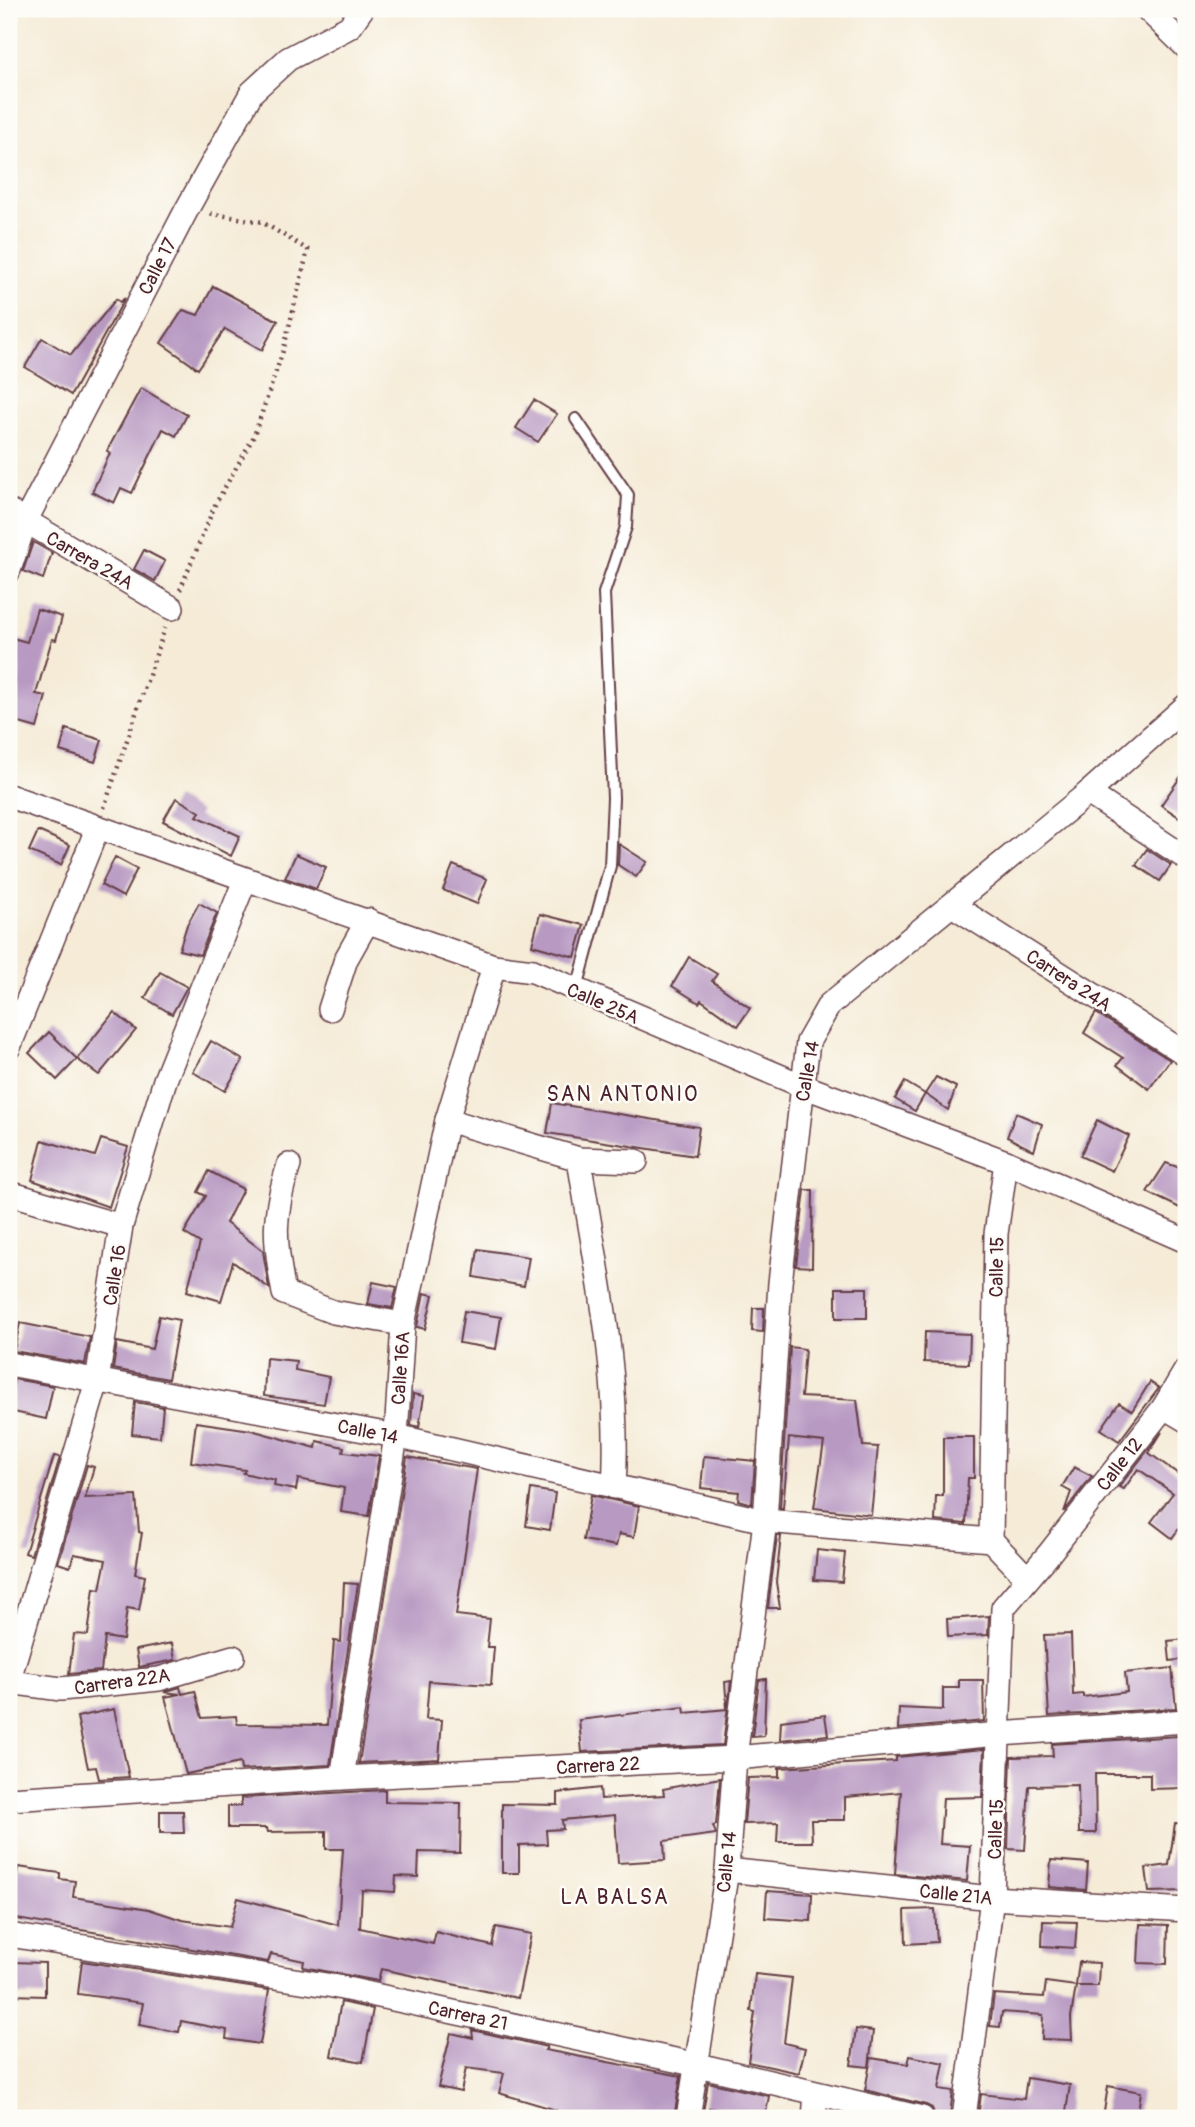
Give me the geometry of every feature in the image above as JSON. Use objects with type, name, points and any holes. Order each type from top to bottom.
[{"type":"street","name":"Calle 17","points":[[9,570],[17,517],[251,92],[288,59],[349,27],[362,9]]},
{"type":"street","points":[[1147,9],[1186,47]]},
{"type":"street","name":"Carrera 24A","points":[[17,517],[172,608]]},
{"type":"street","name":"Calle 14","points":[[688,2118],[727,1870],[735,1758],[765,1521],[780,1283],[808,1042],[829,1005],[1088,793],[1186,706]]},
{"type":"street","points":[[1088,793],[1186,858]]},
{"type":"street","name":"Calle 25A","points":[[9,796],[494,966],[533,971],[576,992],[803,1086],[1006,1162],[1186,1241]]},
{"type":"street","points":[[9,1047],[97,829]]},
{"type":"street","name":"Calle 16","points":[[10,1672],[97,1381],[121,1227],[165,1080],[245,880]]},
{"type":"street","name":"Carrera 24A","points":[[953,905],[1186,1054]]},
{"type":"street","points":[[330,1009],[346,959],[368,920]]},
{"type":"street","name":"Calle 16A","points":[[342,1778],[396,1436],[403,1324],[447,1120],[494,966]]},
{"type":"street","points":[[447,1120],[579,1159],[636,1161]]},
{"type":"street","points":[[579,1159],[615,1387],[617,1436],[614,1487]]},
{"type":"street","name":"Calle 15","points":[[991,1540],[996,1234],[1006,1162]]},
{"type":"street","points":[[289,1165],[277,1202],[275,1235],[284,1293],[333,1312],[403,1324]]},
{"type":"street","points":[[9,1194],[121,1227]]},
{"type":"street","name":"Calle 14","points":[[9,1364],[396,1436],[765,1521],[991,1540]]},
{"type":"street","name":"Calle 12","points":[[1048,1555],[1164,1407],[1186,1370]]},
{"type":"street","points":[[1164,1407],[1186,1420]]},
{"type":"street","points":[[991,1540],[1027,1578]]},
{"type":"street","name":"Calle 15","points":[[964,2118],[992,1898],[1003,1608],[1048,1555]]},
{"type":"street","name":"Carrera 22A","points":[[10,1672],[61,1689],[159,1679],[233,1657]]},
{"type":"street","name":"Carrera 22","points":[[9,1799],[342,1778],[735,1758],[999,1734],[1186,1721]]},
{"type":"street","name":"Calle 21A","points":[[727,1870],[992,1898],[1186,1910]]},
{"type":"street","name":"Carrera 21","points":[[9,1935],[333,1986],[698,2065],[922,2118]]},
{"type":"street","points":[[814,2118],[816,2094]]},
{"type":"lane","points":[[576,419],[628,495],[626,527],[604,593],[613,798],[610,866],[576,992]]},
{"type":"path","points":[[97,829],[172,608],[215,505],[254,436],[283,351],[308,250],[262,222],[187,209]]},
{"type":"building","points":[[213,286],[278,321],[262,350],[225,329],[198,369],[161,343],[183,310],[198,315]]},
{"type":"building","points":[[125,298],[71,395],[25,367],[42,338],[71,355],[116,299],[120,302]]},
{"type":"building","points":[[141,388],[187,415],[176,436],[163,429],[132,493],[121,488],[114,503],[92,492],[110,453],[107,451]]},
{"type":"building","points":[[534,400],[557,414],[538,442],[516,428]]},
{"type":"building","points":[[33,542],[52,553],[43,579],[23,571]]},
{"type":"building","points":[[144,550],[165,561],[155,581],[134,569]]},
{"type":"building","points":[[37,609],[62,617],[56,640],[52,639],[36,694],[46,696],[37,728],[9,720],[15,680],[9,678],[9,637],[27,642]]},
{"type":"building","points":[[66,729],[102,740],[95,762],[60,751]]},
{"type":"building","points":[[1186,769],[1186,806],[1179,817],[1161,805]]},
{"type":"building","points":[[176,798],[200,812],[197,816],[240,836],[231,856],[163,821]]},
{"type":"building","points":[[38,831],[70,845],[61,865],[29,851]]},
{"type":"building","points":[[619,844],[647,862],[636,877],[618,865]]},
{"type":"building","points":[[1147,849],[1171,865],[1160,881],[1136,865]]},
{"type":"building","points":[[296,854],[326,867],[316,889],[285,878]]},
{"type":"building","points":[[115,857],[137,869],[123,897],[101,885]]},
{"type":"building","points":[[453,865],[487,879],[477,904],[443,890]]},
{"type":"building","points":[[199,903],[217,913],[200,955],[179,950],[187,925]]},
{"type":"building","points":[[540,914],[584,925],[575,957],[532,945]]},
{"type":"building","points":[[689,957],[717,974],[712,981],[750,1008],[738,1026],[701,1000],[699,1003],[672,986]]},
{"type":"building","points":[[160,972],[187,987],[172,1014],[145,998]]},
{"type":"building","points":[[114,1012],[136,1030],[99,1075],[77,1059]]},
{"type":"building","points":[[1096,1013],[1170,1060],[1149,1089],[1117,1065],[1123,1058],[1084,1033]]},
{"type":"building","points":[[49,1032],[77,1059],[57,1080],[29,1053]]},
{"type":"building","points":[[211,1041],[243,1060],[225,1091],[193,1072]]},
{"type":"building","points":[[936,1077],[956,1087],[948,1110],[925,1094]]},
{"type":"building","points":[[905,1082],[925,1094],[915,1111],[895,1099]]},
{"type":"building","points":[[552,1103],[699,1127],[695,1156],[547,1133]]},
{"type":"building","points":[[1016,1113],[1042,1124],[1034,1151],[1007,1137]]},
{"type":"building","points":[[1097,1120],[1129,1136],[1112,1171],[1080,1156]]},
{"type":"building","points":[[101,1139],[128,1147],[109,1207],[32,1180],[42,1140],[95,1156]]},
{"type":"building","points":[[1166,1163],[1186,1170],[1186,1198],[1182,1209],[1147,1192]]},
{"type":"building","points":[[209,1171],[243,1189],[226,1223],[263,1251],[269,1288],[233,1262],[221,1301],[187,1291],[200,1243],[184,1233],[206,1196],[198,1192]]},
{"type":"building","points":[[805,1190],[813,1190],[812,1267],[796,1266]]},
{"type":"building","points":[[478,1249],[529,1257],[524,1286],[474,1277]]},
{"type":"building","points":[[373,1282],[397,1287],[392,1308],[368,1304]]},
{"type":"building","points":[[836,1288],[867,1288],[867,1318],[836,1318]]},
{"type":"building","points":[[424,1293],[433,1295],[425,1329],[417,1327]]},
{"type":"building","points":[[753,1308],[764,1308],[763,1332],[752,1331]]},
{"type":"building","points":[[464,1311],[501,1317],[496,1349],[459,1343]]},
{"type":"building","points":[[159,1316],[179,1320],[168,1379],[113,1369],[117,1342],[152,1349]]},
{"type":"building","points":[[20,1323],[90,1337],[85,1364],[14,1351]]},
{"type":"building","points":[[925,1332],[970,1334],[969,1364],[924,1362]]},
{"type":"building","points":[[790,1347],[805,1349],[801,1397],[857,1400],[863,1446],[878,1447],[871,1515],[814,1508],[824,1442],[789,1438],[783,1508],[780,1508]]},
{"type":"building","points":[[266,1358],[296,1361],[295,1370],[329,1377],[324,1404],[264,1396]]},
{"type":"building","points":[[14,1379],[53,1386],[46,1419],[9,1411]]},
{"type":"building","points":[[1150,1382],[1159,1388],[1119,1441],[1101,1429],[1119,1403],[1132,1411]]},
{"type":"building","points":[[413,1394],[424,1396],[419,1427],[411,1425]]},
{"type":"building","points":[[135,1402],[163,1407],[160,1437],[132,1434]]},
{"type":"building","points":[[196,1422],[251,1430],[316,1448],[317,1441],[344,1447],[343,1452],[379,1456],[369,1516],[341,1512],[344,1488],[298,1479],[296,1490],[274,1486],[275,1480],[243,1473],[245,1470],[191,1462]]},
{"type":"building","points":[[1162,1432],[1149,1453],[1184,1478],[1186,1475],[1186,1519],[1172,1538],[1151,1522],[1173,1493],[1138,1469],[1124,1489],[1119,1487]]},
{"type":"building","points":[[943,1437],[974,1437],[974,1478],[968,1478],[966,1524],[935,1521],[936,1496],[943,1496]]},
{"type":"building","points":[[54,1456],[60,1457],[31,1555],[25,1553]]},
{"type":"building","points":[[704,1456],[755,1461],[752,1504],[738,1500],[739,1492],[701,1488]]},
{"type":"building","points":[[407,1457],[477,1469],[456,1615],[490,1619],[487,1647],[494,1647],[491,1685],[429,1681],[426,1719],[442,1720],[439,1759],[359,1763]]},
{"type":"building","points":[[87,1465],[94,1467],[85,1498],[136,1496],[139,1532],[142,1533],[135,1574],[145,1576],[139,1610],[127,1608],[123,1640],[105,1637],[101,1671],[69,1674],[74,1634],[88,1635],[94,1588],[100,1589],[106,1560],[74,1554],[70,1567],[58,1563]]},
{"type":"building","points":[[1074,1467],[1092,1476],[1064,1512],[1071,1492],[1062,1487]]},
{"type":"building","points":[[531,1489],[555,1493],[550,1530],[526,1526]]},
{"type":"building","points":[[591,1495],[639,1506],[634,1537],[619,1534],[616,1546],[583,1540]]},
{"type":"building","points":[[777,1536],[781,1536],[776,1582],[780,1608],[768,1608]]},
{"type":"building","points":[[817,1550],[845,1553],[842,1582],[814,1580]]},
{"type":"building","points":[[344,1583],[358,1584],[330,1765],[241,1770],[240,1763],[186,1774],[165,1697],[180,1694],[164,1692],[180,1687],[182,1694],[195,1691],[202,1718],[236,1716],[237,1724],[327,1725],[334,1641],[341,1642]]},
{"type":"building","points":[[989,1616],[988,1635],[948,1637],[947,1619]]},
{"type":"building","points":[[1071,1634],[1073,1695],[1083,1694],[1083,1697],[1127,1692],[1125,1673],[1172,1668],[1176,1708],[1049,1716],[1044,1635]]},
{"type":"building","points":[[1186,1639],[1186,1659],[1170,1661],[1168,1641]]},
{"type":"building","points":[[172,1643],[175,1660],[139,1667],[136,1650]]},
{"type":"building","points":[[766,1679],[764,1736],[752,1737],[759,1680]]},
{"type":"building","points":[[959,1680],[983,1680],[984,1721],[898,1729],[899,1708],[943,1710],[943,1688],[959,1688]]},
{"type":"building","points":[[731,1681],[723,1745],[582,1752],[579,1720],[684,1707],[685,1713],[727,1709],[725,1682]]},
{"type":"building","points":[[114,1709],[129,1777],[99,1779],[96,1767],[88,1768],[77,1717]]},
{"type":"building","points":[[825,1715],[828,1735],[780,1740],[781,1721]]},
{"type":"building","points":[[1179,1736],[1180,1748],[1186,1748],[1186,1788],[1150,1789],[1150,1774],[1095,1774],[1096,1833],[1079,1833],[1078,1785],[1029,1786],[1025,1850],[1008,1849],[1011,1757],[1053,1756],[1052,1744]]},
{"type":"building","points":[[984,1749],[982,1797],[943,1798],[940,1844],[970,1846],[967,1881],[895,1874],[901,1792],[845,1797],[845,1820],[811,1820],[812,1842],[777,1842],[778,1823],[744,1824],[748,1778],[779,1777],[779,1768],[896,1761],[896,1757]]},
{"type":"building","points":[[720,1778],[716,1825],[713,1826],[716,1834],[664,1841],[665,1860],[618,1863],[615,1815],[562,1820],[563,1829],[546,1830],[547,1844],[519,1845],[519,1873],[502,1873],[502,1804],[558,1805],[558,1793],[600,1788],[601,1799],[664,1795],[663,1789]]},
{"type":"building","points":[[385,1790],[385,1802],[461,1803],[460,1853],[419,1852],[418,1877],[396,1876],[395,1892],[362,1890],[360,1928],[433,1944],[436,1932],[492,1946],[496,1927],[531,1934],[518,1998],[381,1969],[378,1981],[303,1967],[304,1961],[271,1954],[268,1962],[11,1918],[18,1867],[60,1873],[60,1879],[75,1881],[73,1897],[149,1909],[182,1920],[230,1927],[238,1898],[338,1925],[343,1849],[326,1849],[326,1831],[268,1832],[267,1828],[228,1828],[228,1806],[241,1806],[241,1798]]},
{"type":"building","points":[[160,1811],[183,1811],[184,1833],[160,1833]]},
{"type":"building","points":[[1175,1823],[1186,1824],[1186,1891],[1149,1892],[1146,1868],[1169,1865]]},
{"type":"building","points":[[1051,1860],[1088,1863],[1086,1890],[1049,1887]]},
{"type":"building","points":[[767,1891],[812,1894],[811,1921],[765,1918]]},
{"type":"building","points":[[935,1909],[937,1942],[906,1944],[905,1910]]},
{"type":"building","points":[[1043,1921],[1077,1922],[1075,1948],[1042,1946]]},
{"type":"building","points":[[1140,1924],[1168,1925],[1167,1964],[1138,1963]]},
{"type":"building","points":[[82,1961],[269,1990],[260,2044],[226,2039],[227,2030],[181,2021],[179,2032],[139,2025],[143,2003],[78,1994]]},
{"type":"building","points":[[11,1962],[45,1963],[45,1996],[10,1995]]},
{"type":"building","points":[[1079,1962],[1099,1963],[1098,1986],[1076,1986]]},
{"type":"building","points":[[755,1974],[792,1978],[784,2043],[805,2048],[799,2073],[748,2062],[755,2012],[751,2011]]},
{"type":"building","points":[[1046,1982],[1076,1986],[1071,2017],[1072,2040],[1042,2039],[1043,2015],[1002,2012],[1000,2027],[990,2026],[994,1994],[1044,1997]]},
{"type":"building","points":[[341,2002],[373,2009],[363,2062],[331,2056]]},
{"type":"building","points":[[856,2029],[873,2031],[869,2067],[851,2065]]},
{"type":"building","points":[[472,2030],[547,2047],[545,2050],[681,2076],[674,2118],[554,2118],[556,2110],[499,2093],[504,2073],[466,2068],[461,2092],[438,2087],[451,2033],[473,2038]]},
{"type":"building","points":[[910,2056],[944,2063],[939,2089],[953,2091],[950,2115],[936,2118],[932,2108],[926,2105],[865,2090],[871,2058],[908,2064]]},
{"type":"building","points":[[1027,2078],[1070,2085],[1065,2118],[978,2118],[981,2094],[1024,2099]]},
{"type":"building","points":[[708,2082],[769,2096],[765,2118],[709,2108],[707,2118],[702,2118]]},
{"type":"building","points":[[1108,2086],[1141,2092],[1137,2118],[1103,2118]]},
{"type":"district","name":"SAN ANTONIO","points":[[623,1094]]},
{"type":"district","name":"LA BALSA","points":[[615,1897]]}]
